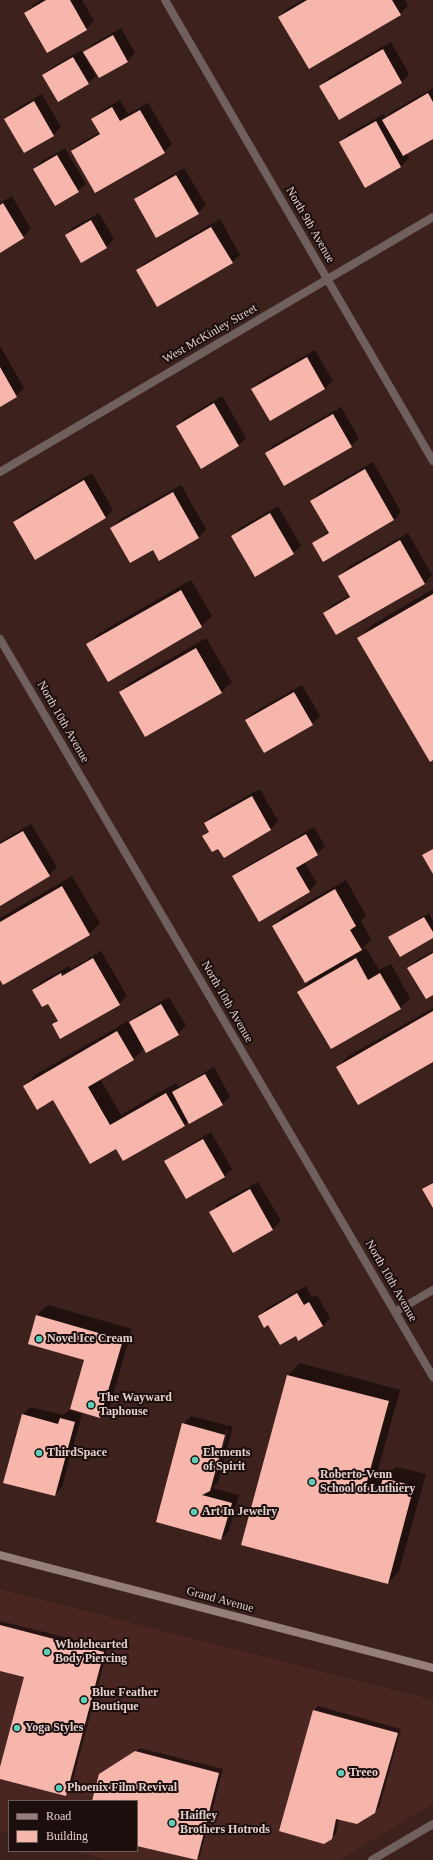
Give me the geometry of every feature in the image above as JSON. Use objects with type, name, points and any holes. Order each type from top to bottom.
[{"type":"main road","name":"Grand Avenue","points":[[0,1555],[433,1668]]},
{"type":"street","name":"North 9th Avenue","points":[[165,0],[433,461]]},
{"type":"street","name":"West McKinley Street","points":[[0,472],[433,217]]},
{"type":"street","name":"North 10th Avenue","points":[[0,639],[433,1377]]},
{"type":"street","points":[[395,1312],[433,1290]]},
{"type":"street","points":[[372,1860],[433,1824]]},
{"type":"shaded area","points":[[0,1589],[433,1700],[433,1804],[339,1860],[106,1860],[77,1852],[138,1852],[138,1800],[8,1800],[8,1834],[0,1831]]},
{"type":"building","points":[[46,0],[70,0],[87,30],[47,53],[24,13]]},
{"type":"building","points":[[307,0],[392,0],[401,15],[309,69],[278,17]]},
{"type":"building","points":[[113,35],[128,62],[99,78],[83,52]]},
{"type":"building","points":[[383,49],[402,83],[339,120],[319,86]]},
{"type":"building","points":[[73,57],[89,84],[58,102],[42,75]]},
{"type":"building","points":[[428,93],[433,102],[433,139],[403,156],[382,120]]},
{"type":"building","points":[[34,101],[54,136],[24,153],[4,119]]},
{"type":"building","points":[[112,107],[120,121],[140,110],[165,153],[95,193],[71,151],[100,134],[91,119]]},
{"type":"building","points":[[376,121],[401,167],[365,188],[339,142]]},
{"type":"building","points":[[57,155],[79,192],[55,206],[33,169]]},
{"type":"building","points":[[176,175],[199,214],[156,238],[134,199]]},
{"type":"building","points":[[3,203],[24,238],[0,253],[0,205]]},
{"type":"building","points":[[91,220],[107,248],[81,263],[65,235]]},
{"type":"building","points":[[211,227],[233,263],[157,307],[136,270]]},
{"type":"building","points":[[307,357],[325,389],[270,421],[251,389]]},
{"type":"building","points":[[0,367],[17,397],[0,407]]},
{"type":"building","points":[[214,403],[239,446],[201,469],[176,426]]},
{"type":"building","points":[[333,414],[352,447],[284,486],[265,453]]},
{"type":"building","points":[[365,469],[394,520],[323,562],[312,543],[329,533],[310,501]]},
{"type":"building","points":[[84,480],[106,518],[35,560],[13,522]]},
{"type":"building","points":[[173,492],[199,538],[159,561],[153,550],[130,563],[110,528]]},
{"type":"building","points":[[270,513],[294,554],[255,577],[231,536]]},
{"type":"building","points":[[400,540],[425,584],[336,635],[323,613],[350,597],[338,576]]},
{"type":"building","points":[[181,590],[202,627],[108,682],[86,644]]},
{"type":"building","points":[[433,594],[433,760],[430,762],[357,638]]},
{"type":"building","points":[[196,648],[222,693],[145,737],[119,692]]},
{"type":"building","points":[[294,692],[313,725],[264,753],[245,720]]},
{"type":"building","points":[[252,796],[271,830],[224,858],[218,849],[212,852],[202,836],[209,832],[204,823]]},
{"type":"building","points":[[23,831],[50,876],[0,906],[0,844]]},
{"type":"building","points":[[306,834],[318,855],[296,868],[310,892],[259,922],[232,876]]},
{"type":"building","points":[[433,849],[433,874],[422,855]]},
{"type":"building","points":[[62,886],[90,935],[3,985],[0,980],[0,922]]},
{"type":"building","points":[[335,889],[356,926],[350,930],[362,950],[305,983],[272,926]]},
{"type":"building","points":[[424,917],[433,932],[433,938],[400,957],[388,937]]},
{"type":"building","points":[[433,953],[433,995],[426,999],[407,968]]},
{"type":"building","points":[[93,958],[120,1005],[60,1039],[52,1024],[58,1021],[48,1004],[42,1007],[32,990],[61,973],[62,976]]},
{"type":"building","points":[[356,958],[368,980],[380,973],[401,1009],[331,1049],[297,992]]},
{"type":"building","points":[[161,1004],[179,1035],[146,1053],[129,1022]]},
{"type":"building","points":[[433,1011],[433,1062],[358,1105],[336,1067]]},
{"type":"building","points":[[117,1031],[134,1060],[88,1087],[110,1125],[166,1093],[185,1126],[123,1161],[116,1149],[90,1164],[53,1100],[37,1110],[23,1086]]},
{"type":"building","points":[[205,1074],[223,1105],[189,1124],[172,1092]]},
{"type":"building","points":[[203,1139],[225,1177],[186,1199],[164,1161]]},
{"type":"building","points":[[433,1183],[433,1208],[422,1189]]},
{"type":"building","points":[[250,1189],[273,1230],[233,1253],[209,1212]]},
{"type":"building","points":[[297,1293],[304,1305],[309,1302],[323,1326],[298,1341],[296,1336],[280,1345],[268,1325],[264,1328],[258,1316]]},
{"type":"building","points":[[36,1315],[123,1340],[100,1418],[70,1409],[84,1360],[28,1344]]},
{"type":"building","name":"Roberto-Venn School of Luthiery","points":[[287,1375],[389,1401],[366,1485],[380,1489],[383,1478],[414,1486],[388,1584],[241,1545]]},
{"type":"building","name":"ThirdSpace","points":[[22,1414],[58,1424],[60,1418],[75,1422],[55,1496],[3,1483]]},
{"type":"building","points":[[182,1423],[225,1435],[210,1491],[202,1495],[232,1503],[221,1540],[156,1522]]},
{"type":"building","points":[[0,1625],[104,1652],[66,1796],[0,1779],[0,1767],[24,1677],[0,1671]]},
{"type":"building","name":"Treeo","points":[[313,1710],[398,1733],[375,1813],[357,1824],[336,1819],[332,1839],[324,1844],[279,1831]]},
{"type":"building","name":"Haifley Brothers Hotrods","points":[[135,1751],[219,1773],[197,1860],[138,1846],[138,1800],[92,1800],[99,1774]]},
{"type":"place","name":"Novel Ice Cream","points":[[39,1339]]},
{"type":"place","name":"The Wayward Taphouse","points":[[91,1405]]},
{"type":"place","name":"ThirdSpace","points":[[39,1453]]},
{"type":"place","name":"Elements of Spirit","points":[[195,1460]]},
{"type":"place","name":"Roberto-Venn School of Luthiery","points":[[312,1482]]},
{"type":"place","name":"Art In Jewelry","points":[[194,1512]]},
{"type":"place","name":"Wholehearted Body Piercing","points":[[47,1652]]},
{"type":"place","name":"Blue Feather Boutique","points":[[84,1700]]},
{"type":"place","name":"Yoga Styles","points":[[17,1728]]},
{"type":"place","name":"Treeo","points":[[341,1773]]},
{"type":"place","name":"Phoenix Film Revival","points":[[59,1788]]},
{"type":"place","name":"Haifley Brothers Hotrods","points":[[172,1823]]}]
